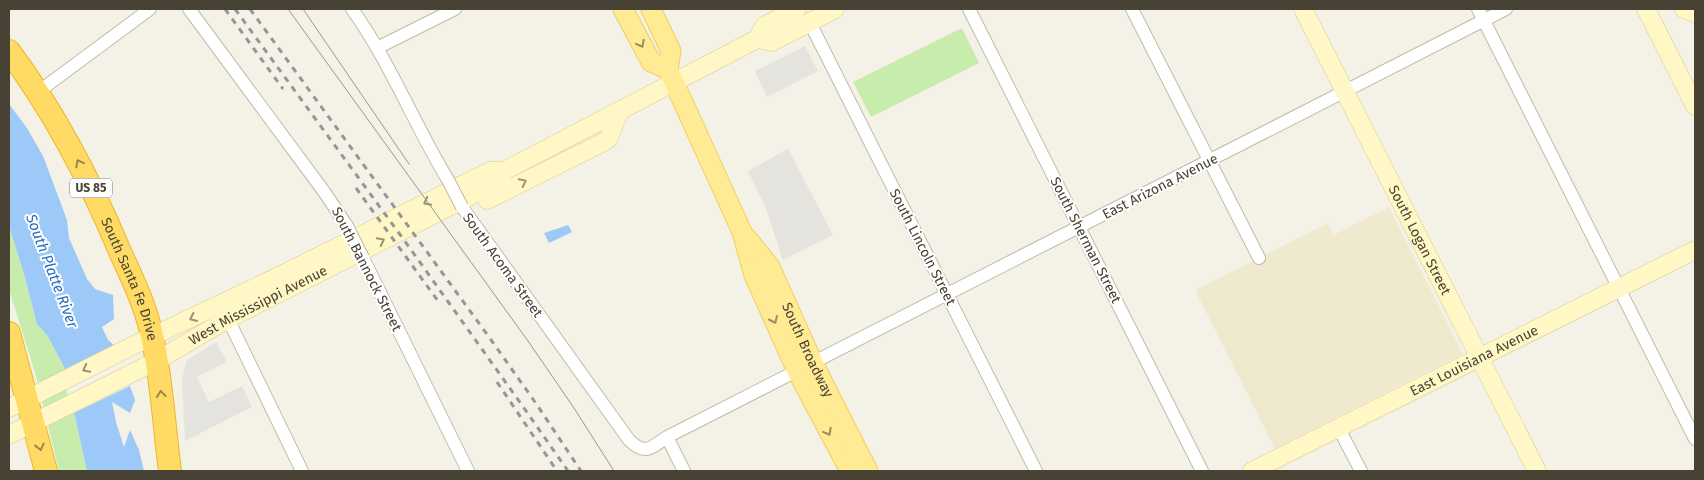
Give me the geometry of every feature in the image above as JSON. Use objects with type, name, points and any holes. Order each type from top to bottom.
[{"type":"highway","name":"South Santa Fe Drive","points":[[9,51],[38,92],[70,147],[107,221],[134,283],[152,336],[170,471]]},
{"type":"highway","points":[[9,333],[26,399],[41,419],[46,471]]},
{"type":"main road","points":[[623,9],[651,62],[671,76]]},
{"type":"main road","name":"South Broadway","points":[[651,9],[671,51],[671,76],[742,232],[754,275],[797,371],[850,471]]},
{"type":"main road","points":[[797,9],[764,26],[765,40],[801,19],[804,14],[806,16],[835,9]]},
{"type":"main road","name":"South Logan Street","points":[[1303,9],[1538,471]]},
{"type":"main road","points":[[1646,9],[1695,106]]},
{"type":"main road","points":[[1684,9],[1695,13]]},
{"type":"main road","name":"West Mississippi Avenue","points":[[26,399],[490,171],[504,171],[619,110],[671,76],[765,40]]},
{"type":"main road","points":[[463,209],[604,142],[609,138],[619,110]]},
{"type":"main road","name":"West Mississippi Avenue","points":[[9,435],[156,361],[228,319],[496,183],[504,171]]},
{"type":"main road","name":"South Broadway","points":[[742,232],[770,267],[814,363],[868,471]]},
{"type":"main road","name":"East Louisiana Avenue","points":[[1252,471],[1695,250]]},
{"type":"main road","points":[[228,319],[237,308],[287,278],[308,262]]},
{"type":"street","points":[[38,92],[150,9]]},
{"type":"street","name":"South Bannock Street","points":[[189,9],[326,193],[346,226],[468,471]]},
{"type":"street","name":"South Acoma Street","points":[[352,9],[368,30],[378,48],[432,155],[463,209],[629,440],[635,446],[644,450],[667,437]]},
{"type":"street","points":[[378,48],[455,9]]},
{"type":"street","name":"South Sherman Street","points":[[969,9],[1202,471]]},
{"type":"street","points":[[1132,9],[1259,258]]},
{"type":"street","name":"East Arizona Avenue","points":[[667,437],[1345,91],[1481,14],[1506,9]]},
{"type":"street","points":[[1481,14],[1695,439]]},
{"type":"street","name":"South Lincoln Street","points":[[806,16],[1036,471]]},
{"type":"street","points":[[228,319],[302,471]]},
{"type":"street","points":[[1338,427],[1361,471]]},
{"type":"street","points":[[667,437],[684,471]]},
{"type":"shaded area","points":[[805,46],[818,71],[767,97],[755,71]]},
{"type":"shaded area","points":[[788,149],[833,235],[783,260],[765,206],[748,171]]},
{"type":"shaded area","points":[[1389,207],[1463,354],[1275,449],[1195,290],[1328,223],[1334,235]]},
{"type":"shaded area","points":[[216,342],[227,362],[197,377],[209,402],[242,386],[252,407],[185,441],[182,379],[187,360]]},
{"type":"green space","points":[[962,28],[979,63],[871,117],[853,82]]},
{"type":"green space","points":[[9,226],[37,324],[47,335],[64,367],[87,471],[59,471],[36,376],[9,289]]},
{"type":"water","name":"South Platte River","points":[[9,104],[27,128],[43,156],[67,220],[69,238],[87,279],[95,289],[113,295],[114,319],[102,327],[108,340],[116,347],[135,400],[130,413],[112,402],[124,447],[130,430],[139,450],[144,471],[87,471],[64,367],[47,335],[37,324],[9,226]]},
{"type":"water","points":[[568,225],[572,232],[549,243],[544,233]]},
{"type":"pier","points":[[116,344],[132,385],[72,414],[62,371]]},
{"type":"tram line","points":[[288,9],[528,341],[614,471]]},
{"type":"tram line","points":[[303,9],[409,164]]},
{"type":"railway","points":[[225,9],[283,89]]},
{"type":"railway","points":[[235,9],[404,240],[568,471]]},
{"type":"railway","points":[[250,9],[489,337],[581,471]]},
{"type":"railway","points":[[356,188],[438,301]]},
{"type":"railway","points":[[497,382],[557,471]]}]
